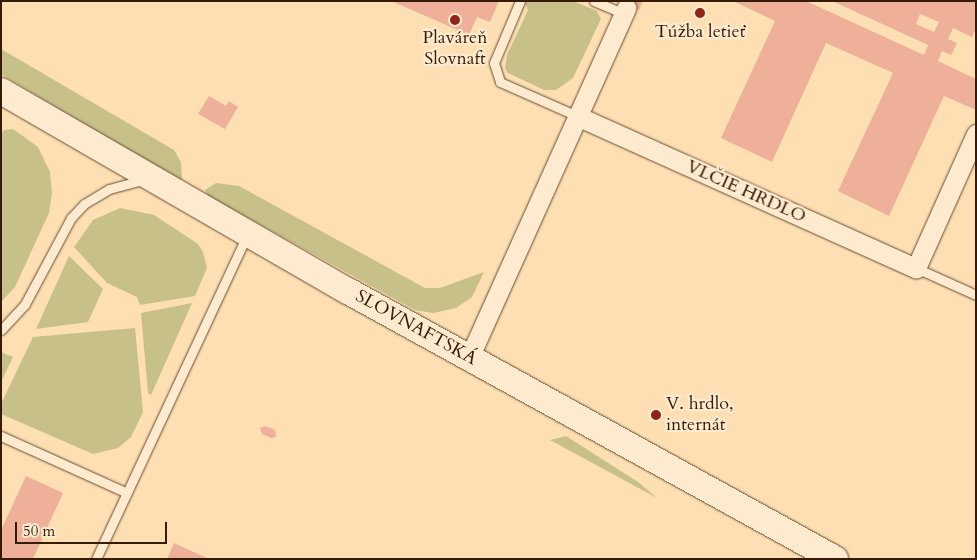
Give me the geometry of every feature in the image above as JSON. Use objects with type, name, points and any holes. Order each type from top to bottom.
[{"type":"main road","name":"SLOVNAFTSKÁ","points":[[1,91],[247,234],[835,559]]},
{"type":"street","points":[[469,358],[625,11]]},
{"type":"street","name":"VLČIE HRDLO","points":[[577,116],[916,268]]},
{"type":"street","points":[[916,268],[976,134]]},
{"type":"lane","points":[[520,1],[494,63],[500,82],[577,116]]},
{"type":"lane","points":[[594,1],[625,11]]},
{"type":"lane","points":[[2,330],[25,304],[71,218],[84,204],[120,185],[154,179]]},
{"type":"lane","points":[[96,559],[247,234]]},
{"type":"lane","name":"VLČIE HRDLO","points":[[916,268],[976,294]]},
{"type":"lane","points":[[1,436],[127,493]]},
{"type":"lane","points":[[103,559],[118,514]]},
{"type":"shaded area","points":[[524,1],[573,1],[597,11],[601,19],[573,78],[556,90],[544,90],[508,73],[505,68],[507,55],[528,10]]},
{"type":"shaded area","points":[[1,49],[174,150],[181,162],[182,182],[1,74]]},
{"type":"shaded area","points":[[13,129],[38,147],[50,172],[52,193],[49,213],[15,287],[1,302],[1,135],[4,130]]},
{"type":"shaded area","points":[[216,183],[239,186],[425,288],[440,288],[484,272],[472,297],[456,308],[433,313],[415,310],[208,196],[205,190]]},
{"type":"shaded area","points":[[120,208],[154,215],[198,244],[203,252],[207,268],[195,296],[140,305],[137,297],[107,283],[74,247],[93,220]]},
{"type":"shaded area","points":[[69,256],[103,289],[88,322],[36,329]]},
{"type":"shaded area","points":[[192,303],[151,395],[148,393],[141,313]]},
{"type":"shaded area","points":[[135,328],[143,412],[131,437],[118,448],[93,454],[1,414],[1,404],[33,337]]},
{"type":"shaded area","points":[[1,352],[13,357],[1,382]]},
{"type":"shaded area","points":[[566,436],[638,482],[657,498],[550,440]]},
{"type":"building","name":"Plaváreň Slovnaft","points":[[391,1],[499,1],[490,22],[477,17],[469,35]]},
{"type":"building","points":[[620,1],[643,1],[639,10]]},
{"type":"building","points":[[733,1],[806,1],[924,55],[928,45],[832,1],[976,1],[976,28],[972,37],[953,28],[948,39],[957,43],[951,55],[942,51],[938,61],[976,79],[976,110],[944,96],[889,216],[838,191],[893,73],[826,43],[772,162],[721,138],[775,21]],"holes":[[[920,14],[939,22],[934,32],[916,24]]]},
{"type":"building","points":[[209,96],[226,106],[229,101],[238,107],[225,129],[198,114]]},
{"type":"building","points":[[265,426],[275,430],[276,437],[271,438],[262,434],[260,428]]},
{"type":"building","points":[[26,476],[63,493],[33,559],[1,559],[1,530]]},
{"type":"building","points":[[174,543],[209,559],[167,559]]},
{"type":"place","name":"Túžba letieť","points":[[700,13]]},
{"type":"place","name":"Plaváreň Slovnaft","points":[[455,20]]},
{"type":"place","name":"V. hrdlo, internát","points":[[656,415]]}]
